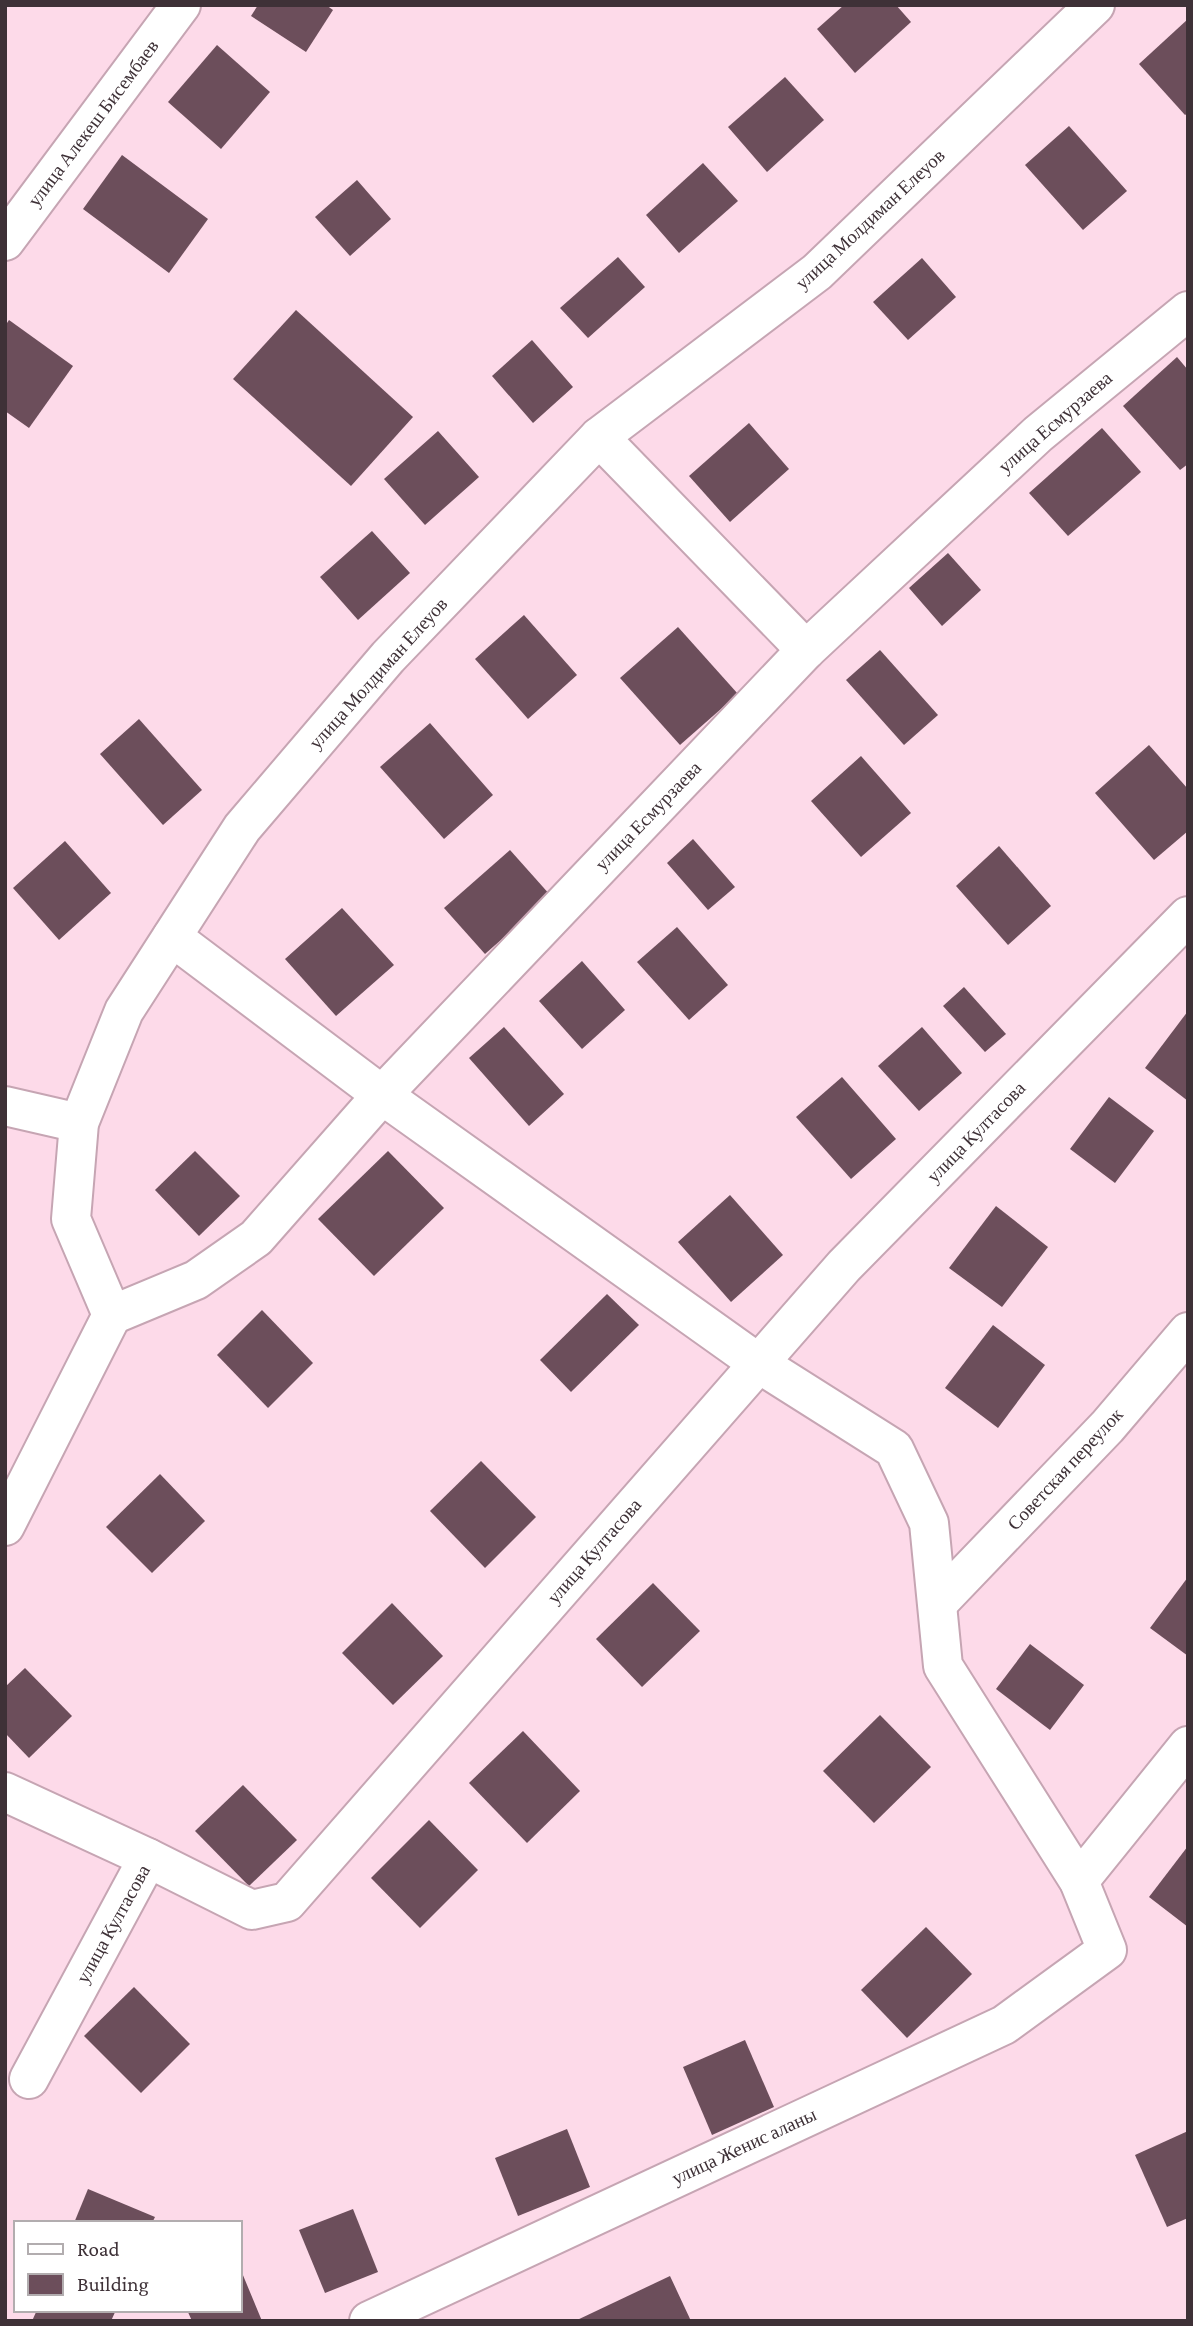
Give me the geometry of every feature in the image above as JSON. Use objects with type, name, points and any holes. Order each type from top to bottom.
[{"type":"street","name":"улица Алекеш Бисембаев","points":[[5,241],[181,5]]},
{"type":"street","name":"улица Молдиман Елеуов","points":[[112,1315],[71,1219],[79,1123],[124,1011],[242,828],[388,657],[599,437],[817,272],[1095,5]]},
{"type":"street","name":"улица Есмурзаева","points":[[112,1315],[196,1280],[256,1238],[382,1095],[806,650],[1038,434],[1182,325]]},
{"type":"street","points":[[599,437],[806,650]]},
{"type":"street","name":"улица Култасова","points":[[29,2079],[148,1858],[252,1910],[287,1902],[844,1266],[1188,916]]},
{"type":"street","points":[[172,937],[382,1095],[758,1363],[894,1449],[929,1523],[943,1665],[1079,1881],[1188,1746]]},
{"type":"street","points":[[5,1106],[79,1123]]},
{"type":"street","points":[[5,1526],[112,1315]]},
{"type":"street","name":"Советская переулок","points":[[938,1604],[1107,1427],[1188,1332]]},
{"type":"street","points":[[5,1792],[148,1858]]},
{"type":"street","name":"улица Женис аланы","points":[[369,2321],[1004,2025],[1107,1950],[1079,1881]]},
{"type":"building","points":[[258,5],[326,5],[333,10],[306,52],[251,16]]},
{"type":"building","points":[[844,5],[896,5],[911,22],[855,73],[817,29]]},
{"type":"building","points":[[1188,19],[1188,113],[1185,115],[1139,64]]},
{"type":"building","points":[[217,45],[270,92],[221,149],[168,102]]},
{"type":"building","points":[[785,77],[824,120],[767,172],[728,127]]},
{"type":"building","points":[[1069,126],[1127,191],[1083,230],[1025,165]]},
{"type":"building","points":[[122,155],[208,219],[169,273],[83,209]]},
{"type":"building","points":[[703,163],[738,201],[679,253],[646,215]]},
{"type":"building","points":[[357,180],[391,219],[350,256],[315,217]]},
{"type":"building","points":[[618,257],[645,287],[588,338],[560,308]]},
{"type":"building","points":[[922,258],[956,297],[908,340],[873,302]]},
{"type":"building","points":[[296,310],[413,417],[351,486],[233,379]]},
{"type":"building","points":[[9,320],[73,366],[29,428],[5,411],[5,326]]},
{"type":"building","points":[[532,340],[573,387],[533,423],[492,376]]},
{"type":"building","points":[[1177,357],[1188,370],[1188,464],[1180,470],[1123,406]]},
{"type":"building","points":[[749,423],[789,469],[730,522],[689,476]]},
{"type":"building","points":[[1102,428],[1141,472],[1068,536],[1029,493]]},
{"type":"building","points":[[438,431],[479,477],[425,525],[384,479]]},
{"type":"building","points":[[372,531],[410,573],[358,620],[320,577]]},
{"type":"building","points":[[948,553],[981,590],[942,626],[909,588]]},
{"type":"building","points":[[524,615],[577,675],[528,719],[475,659]]},
{"type":"building","points":[[678,627],[738,694],[680,745],[620,678]]},
{"type":"building","points":[[880,650],[938,715],[904,745],[846,680]]},
{"type":"building","points":[[139,719],[202,790],[163,825],[100,754]]},
{"type":"building","points":[[430,723],[493,795],[444,839],[380,767]]},
{"type":"building","points":[[1149,745],[1188,789],[1188,831],[1154,860],[1095,793]]},
{"type":"building","points":[[861,756],[911,813],[861,857],[811,801]]},
{"type":"building","points":[[693,839],[735,887],[708,910],[667,863]]},
{"type":"building","points":[[65,841],[111,893],[59,940],[13,888]]},
{"type":"building","points":[[999,846],[1051,906],[1008,945],[956,886]]},
{"type":"building","points":[[510,850],[551,896],[485,954],[444,908]]},
{"type":"building","points":[[342,908],[394,965],[336,1016],[285,959]]},
{"type":"building","points":[[677,927],[728,985],[689,1020],[637,962]]},
{"type":"building","points":[[582,961],[625,1010],[582,1049],[539,1001]]},
{"type":"building","points":[[964,987],[1006,1034],[985,1052],[943,1006]]},
{"type":"building","points":[[1188,1011],[1188,1101],[1145,1068]]},
{"type":"building","points":[[504,1027],[564,1094],[529,1126],[469,1058]]},
{"type":"building","points":[[922,1027],[962,1073],[919,1111],[878,1066]]},
{"type":"building","points":[[842,1077],[896,1139],[851,1179],[796,1117]]},
{"type":"building","points":[[1109,1097],[1154,1131],[1115,1183],[1070,1149]]},
{"type":"building","points":[[195,1151],[240,1196],[199,1236],[155,1190]]},
{"type":"building","points":[[388,1151],[444,1208],[374,1276],[318,1219]]},
{"type":"building","points":[[730,1195],[783,1255],[731,1302],[678,1242]]},
{"type":"building","points":[[996,1206],[1048,1247],[1002,1307],[949,1268]]},
{"type":"building","points":[[607,1294],[639,1325],[571,1392],[540,1360]]},
{"type":"building","points":[[262,1310],[313,1363],[268,1408],[217,1355]]},
{"type":"building","points":[[993,1325],[1045,1365],[998,1428],[945,1388]]},
{"type":"building","points":[[481,1461],[536,1517],[485,1568],[430,1511]]},
{"type":"building","points":[[160,1474],[205,1521],[152,1573],[106,1527]]},
{"type":"building","points":[[1188,1577],[1188,1656],[1150,1628]]},
{"type":"building","points":[[653,1583],[700,1631],[642,1687],[596,1639]]},
{"type":"building","points":[[392,1603],[443,1656],[393,1705],[342,1653]]},
{"type":"building","points":[[1030,1644],[1084,1685],[1050,1730],[996,1689]]},
{"type":"building","points":[[25,1668],[72,1716],[29,1758],[5,1733],[5,1687]]},
{"type":"building","points":[[880,1715],[931,1767],[874,1823],[823,1771]]},
{"type":"building","points":[[523,1731],[580,1791],[527,1843],[469,1783]]},
{"type":"building","points":[[243,1785],[297,1840],[249,1886],[195,1831]]},
{"type":"building","points":[[429,1820],[478,1870],[420,1928],[371,1878]]},
{"type":"building","points":[[1188,1846],[1188,1927],[1149,1897]]},
{"type":"building","points":[[926,1927],[972,1974],[907,2038],[861,1990]]},
{"type":"building","points":[[134,1987],[190,2044],[141,2093],[84,2036]]},
{"type":"building","points":[[745,2040],[774,2107],[712,2135],[683,2067]]},
{"type":"building","points":[[567,2129],[590,2187],[518,2216],[495,2158]]},
{"type":"building","points":[[1188,2131],[1188,2218],[1167,2227],[1135,2155]]},
{"type":"building","points":[[88,2189],[155,2217],[153,2221],[75,2221]]},
{"type":"building","points":[[353,2209],[378,2272],[325,2293],[299,2230]]},
{"type":"building","points":[[242,2273],[262,2321],[192,2321],[188,2312],[242,2312]]},
{"type":"building","points":[[670,2276],[691,2321],[575,2321]]},
{"type":"building","points":[[36,2312],[115,2312],[111,2321],[32,2321]]}]
